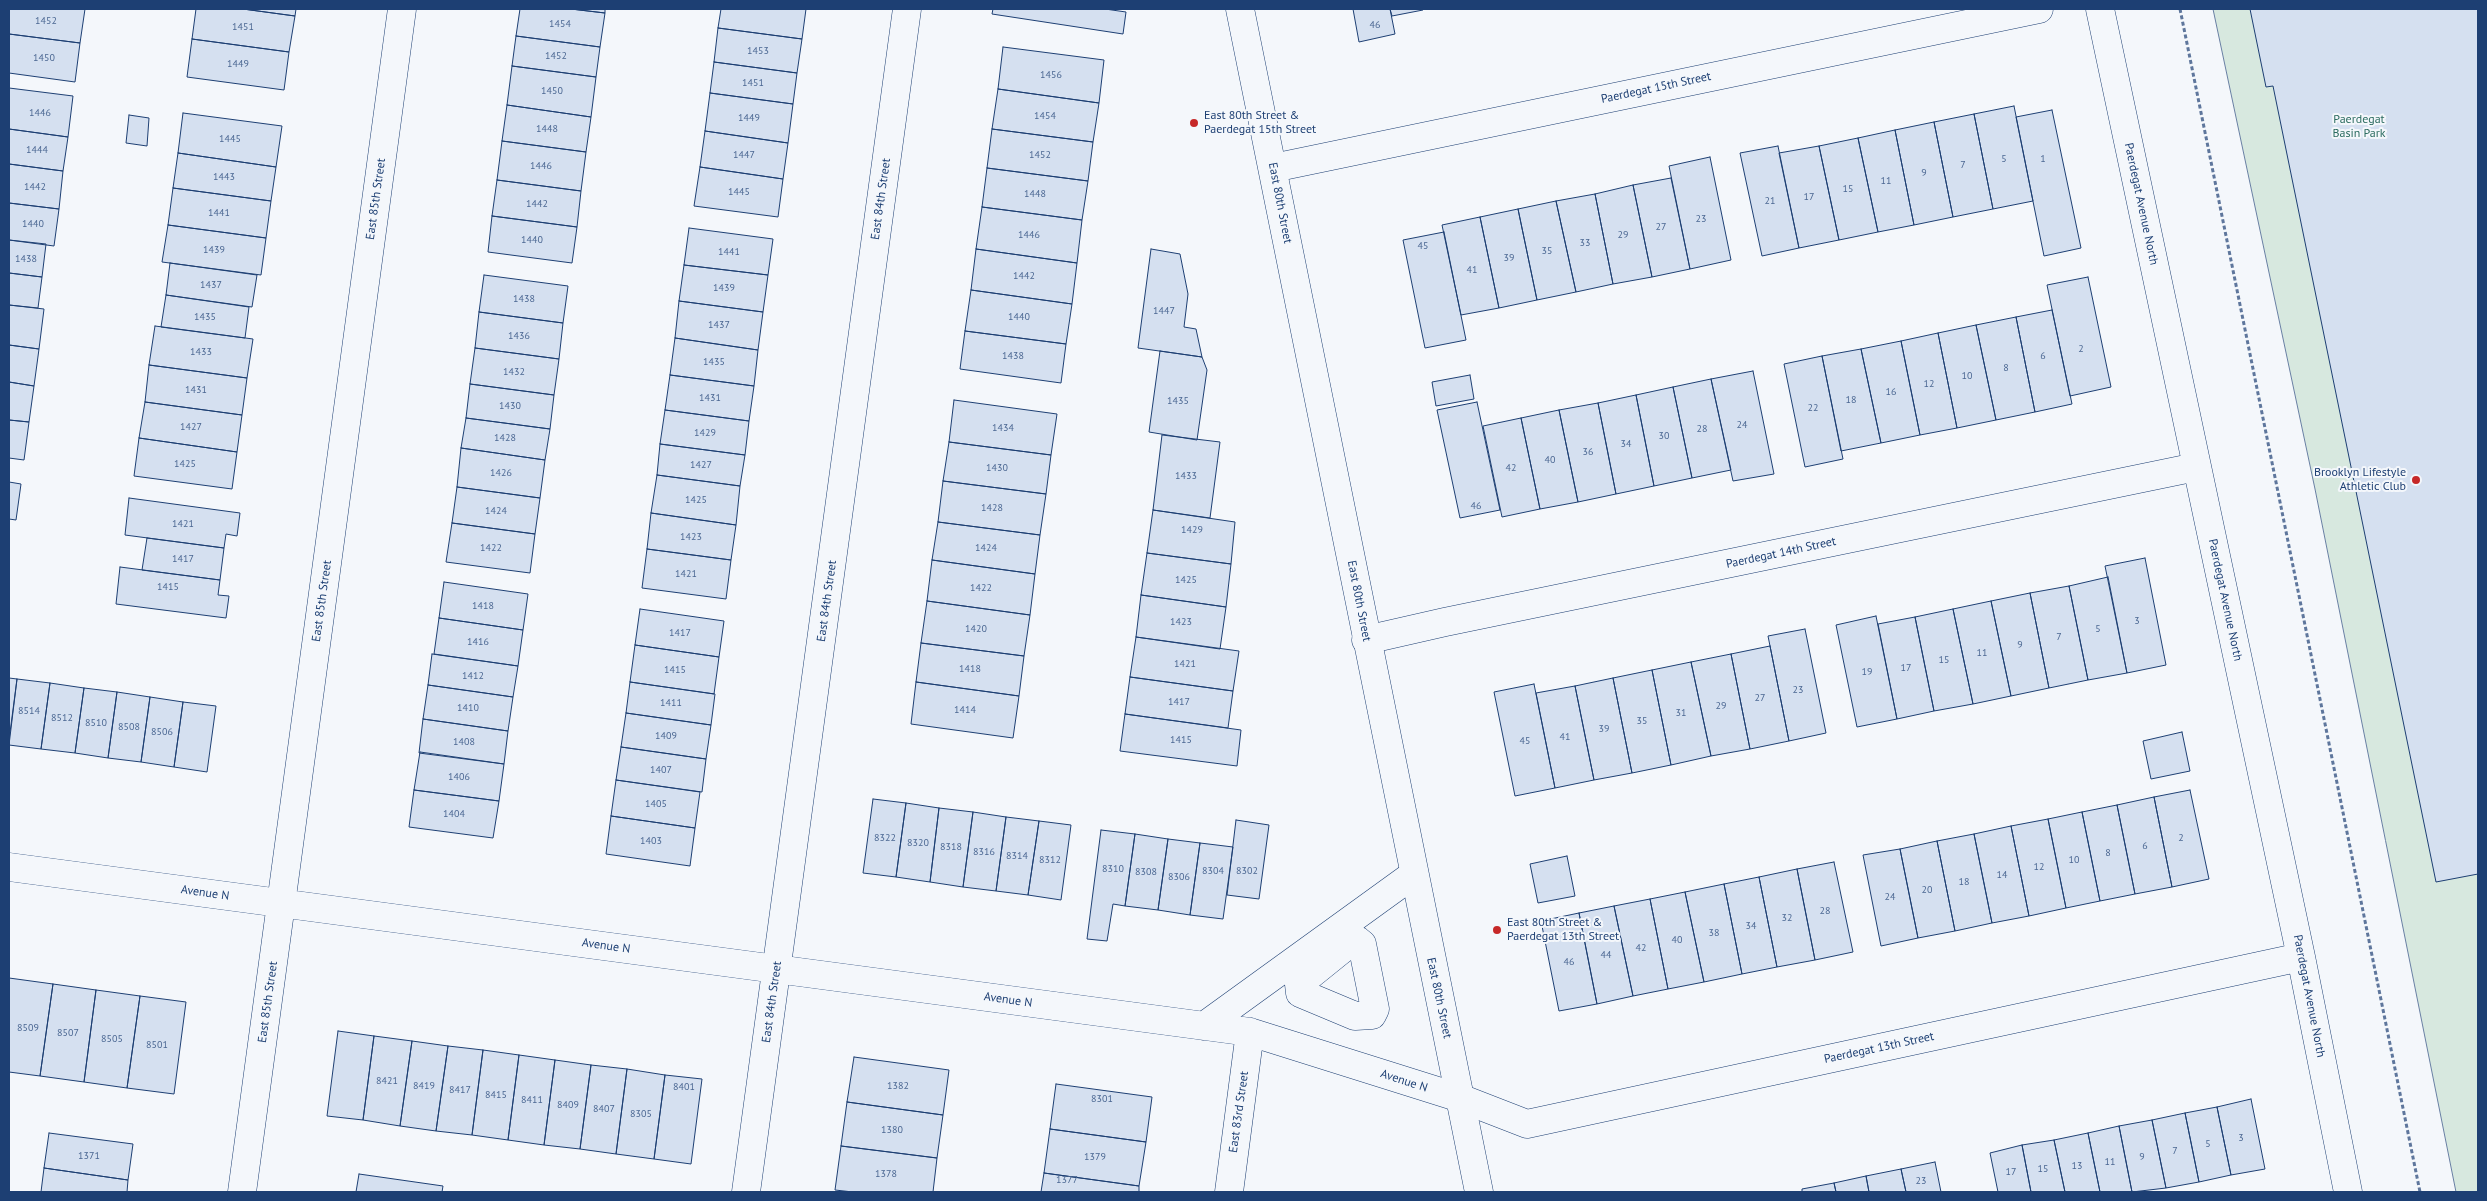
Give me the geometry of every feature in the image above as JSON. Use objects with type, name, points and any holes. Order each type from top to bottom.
[{"type":"street","name":"East 85th Street","points":[[242,1192],[402,9]]},
{"type":"street","name":"East 84th Street","points":[[746,1192],[907,9]]},
{"type":"street","name":"East 80th Street","points":[[1240,9],[1479,1192]]},
{"type":"street","name":"Paerdegat 15th Street","points":[[1273,168],[2039,9]]},
{"type":"street","name":"Paerdegat Avenue North","points":[[2100,9],[2196,467],[2302,957],[2348,1192]]},
{"type":"street","name":"Paerdegat 14th Street","points":[[1366,640],[1445,622],[2196,467]]},
{"type":"street","name":"Avenue N","points":[[9,867],[1250,1032],[1460,1098]]},
{"type":"street","points":[[1204,1026],[1414,874]]},
{"type":"street","name":"Paerdegat 13th Street","points":[[1460,1098],[1527,1124],[2302,957]]},
{"type":"street","name":"East 83rd Street","points":[[1228,1192],[1250,1032]]},
{"type":"path","points":[[2180,9],[2420,1192]]},
{"type":"green space","name":"Paerdegat Basin Park","points":[[2213,9],[2478,9],[2478,1192],[2456,1192],[2315,489]]},
{"type":"building","points":[[9,9],[85,9],[80,43],[9,34]]},
{"type":"building","points":[[196,9],[243,9],[295,16],[289,52],[192,39]]},
{"type":"building","points":[[243,9],[296,9],[295,16]]},
{"type":"building","points":[[520,9],[571,9],[605,13],[600,47],[516,36]]},
{"type":"building","points":[[571,9],[605,9],[605,13]]},
{"type":"building","points":[[721,9],[806,9],[802,39],[718,28]]},
{"type":"building","points":[[993,9],[1105,9],[1126,12],[1123,34],[992,14]]},
{"type":"building","points":[[1353,9],[1390,9],[1395,34],[1359,42]]},
{"type":"building","points":[[1390,9],[1423,9],[1423,10],[1392,16]]},
{"type":"building","name":"Paerdegat Basin Park","points":[[2250,9],[2478,9],[2478,874],[2436,882],[2273,86],[2266,87]]},
{"type":"building","points":[[718,28],[802,39],[797,73],[714,62]]},
{"type":"building","points":[[9,34],[80,43],[75,82],[9,73]]},
{"type":"building","points":[[516,36],[600,47],[596,77],[512,66]]},
{"type":"building","points":[[192,39],[289,52],[284,90],[187,77]]},
{"type":"building","points":[[1003,47],[1104,60],[1099,103],[998,89]]},
{"type":"building","points":[[714,62],[797,73],[793,104],[710,93]]},
{"type":"building","points":[[512,66],[596,77],[591,117],[507,105]]},
{"type":"building","points":[[9,88],[73,96],[68,137],[9,129]]},
{"type":"building","points":[[998,89],[1099,103],[1093,142],[992,129]]},
{"type":"building","points":[[710,93],[793,104],[788,143],[705,131]]},
{"type":"building","points":[[507,105],[591,117],[586,152],[502,141]]},
{"type":"building","points":[[2014,106],[2033,201],[1993,209],[1974,114]]},
{"type":"building","points":[[2052,110],[2081,248],[2044,256],[2016,117]]},
{"type":"building","points":[[183,113],[282,126],[276,167],[178,153]]},
{"type":"building","points":[[1974,114],[1993,209],[1953,217],[1934,122]]},
{"type":"building","points":[[129,115],[149,118],[147,146],[126,143]]},
{"type":"building","points":[[1934,122],[1953,217],[1914,225],[1895,130]]},
{"type":"building","points":[[9,129],[68,137],[63,171],[9,164]]},
{"type":"building","points":[[992,129],[1093,142],[1088,181],[987,168]]},
{"type":"building","points":[[1895,130],[1914,225],[1878,232],[1858,138]]},
{"type":"building","points":[[705,131],[788,143],[783,179],[700,167]]},
{"type":"building","points":[[1858,138],[1878,232],[1839,240],[1819,146]]},
{"type":"building","points":[[502,141],[586,152],[581,191],[497,180]]},
{"type":"building","points":[[1778,146],[1799,248],[1762,256],[1740,153]]},
{"type":"building","points":[[1819,146],[1839,240],[1799,248],[1779,153]]},
{"type":"building","points":[[178,153],[276,167],[271,201],[173,188]]},
{"type":"building","points":[[1710,157],[1731,260],[1690,269],[1669,166]]},
{"type":"building","points":[[9,164],[63,171],[59,209],[9,203]]},
{"type":"building","points":[[700,167],[783,179],[778,217],[694,206]]},
{"type":"building","points":[[987,168],[1088,181],[1082,220],[982,207]]},
{"type":"building","points":[[1671,178],[1690,269],[1652,277],[1633,185]]},
{"type":"building","points":[[497,180],[581,191],[577,227],[492,216]]},
{"type":"building","points":[[1633,185],[1652,277],[1613,284],[1595,194]]},
{"type":"building","points":[[173,188],[271,201],[266,238],[168,225]]},
{"type":"building","points":[[1595,194],[1613,284],[1576,292],[1556,201]]},
{"type":"building","points":[[1556,201],[1576,292],[1537,300],[1518,209]]},
{"type":"building","points":[[9,203],[59,209],[54,246],[9,240]]},
{"type":"building","points":[[982,207],[1082,220],[1077,263],[976,249]]},
{"type":"building","points":[[1518,209],[1537,300],[1499,308],[1480,217]]},
{"type":"building","points":[[492,216],[577,227],[572,263],[488,252]]},
{"type":"building","points":[[1480,217],[1499,308],[1461,315],[1442,225]]},
{"type":"building","points":[[168,225],[266,238],[261,275],[162,262]]},
{"type":"building","points":[[689,228],[773,239],[768,275],[684,265]]},
{"type":"building","points":[[1444,232],[1466,340],[1425,348],[1403,240]]},
{"type":"building","points":[[9,240],[46,244],[42,277],[9,273]]},
{"type":"building","points":[[976,249],[1077,263],[1072,304],[971,290]]},
{"type":"building","points":[[1151,249],[1180,254],[1188,294],[1184,327],[1196,329],[1202,357],[1138,348]]},
{"type":"building","points":[[170,263],[257,275],[252,307],[166,295]]},
{"type":"building","points":[[684,265],[768,275],[763,312],[679,301]]},
{"type":"building","points":[[9,273],[42,277],[38,308],[9,305]]},
{"type":"building","points":[[484,275],[568,286],[563,323],[479,312]]},
{"type":"building","points":[[2088,277],[2111,387],[2070,396],[2047,285]]},
{"type":"building","points":[[971,290],[1072,304],[1066,344],[965,331]]},
{"type":"building","points":[[166,295],[249,307],[245,338],[161,327]]},
{"type":"building","points":[[679,301],[763,312],[758,350],[675,338]]},
{"type":"building","points":[[9,305],[44,309],[39,349],[9,345]]},
{"type":"building","points":[[2052,310],[2072,404],[2035,412],[2016,317]]},
{"type":"building","points":[[479,312],[563,323],[559,359],[475,348]]},
{"type":"building","points":[[2016,317],[2035,412],[1996,420],[1976,325]]},
{"type":"building","points":[[1976,325],[1996,420],[1957,428],[1938,333]]},
{"type":"building","points":[[155,326],[253,339],[247,378],[149,365]]},
{"type":"building","points":[[965,331],[1066,344],[1061,383],[960,369]]},
{"type":"building","points":[[1938,333],[1957,428],[1920,435],[1901,341]]},
{"type":"building","points":[[675,338],[758,350],[754,386],[670,375]]},
{"type":"building","points":[[1901,341],[1920,435],[1881,443],[1861,349]]},
{"type":"building","points":[[9,345],[39,349],[34,386],[9,382]]},
{"type":"building","points":[[475,348],[559,359],[554,395],[470,384]]},
{"type":"building","points":[[1861,349],[1881,443],[1841,451],[1822,356]]},
{"type":"building","points":[[1160,351],[1202,357],[1207,370],[1197,440],[1149,432]]},
{"type":"building","points":[[1822,356],[1843,459],[1805,467],[1784,364]]},
{"type":"building","points":[[149,365],[247,378],[242,415],[145,402]]},
{"type":"building","points":[[1753,371],[1774,474],[1733,481],[1711,379]]},
{"type":"building","points":[[670,375],[754,386],[749,421],[665,410]]},
{"type":"building","points":[[1470,375],[1474,399],[1436,406],[1432,382]]},
{"type":"building","points":[[1711,379],[1731,470],[1692,478],[1673,387]]},
{"type":"building","points":[[9,382],[34,386],[29,422],[9,420]]},
{"type":"building","points":[[470,384],[554,395],[550,429],[466,418]]},
{"type":"building","points":[[1673,387],[1692,478],[1654,486],[1636,395]]},
{"type":"building","points":[[1636,395],[1654,486],[1616,494],[1598,403]]},
{"type":"building","points":[[954,400],[1057,414],[1051,455],[949,442]]},
{"type":"building","points":[[145,402],[242,415],[237,452],[139,438]]},
{"type":"building","points":[[1477,402],[1500,510],[1460,518],[1437,410]]},
{"type":"building","points":[[1598,403],[1616,494],[1578,502],[1559,410]]},
{"type":"building","points":[[665,410],[749,421],[745,455],[660,444]]},
{"type":"building","points":[[1559,410],[1578,502],[1540,509],[1521,418]]},
{"type":"building","points":[[466,418],[550,429],[545,460],[461,448]]},
{"type":"building","points":[[1521,418],[1540,509],[1502,517],[1483,426]]},
{"type":"building","points":[[9,420],[29,422],[24,460],[9,458]]},
{"type":"building","points":[[1162,435],[1220,442],[1210,518],[1153,510]]},
{"type":"building","points":[[139,438],[237,452],[232,489],[134,476]]},
{"type":"building","points":[[949,442],[1051,455],[1046,494],[943,481]]},
{"type":"building","points":[[660,444],[745,455],[740,486],[657,475]]},
{"type":"building","points":[[461,448],[545,460],[540,498],[457,487]]},
{"type":"building","points":[[657,475],[740,486],[736,525],[651,513]]},
{"type":"building","points":[[943,481],[1046,494],[1040,535],[938,522]]},
{"type":"building","points":[[9,482],[21,484],[16,520],[9,519]]},
{"type":"building","points":[[457,487],[540,498],[535,534],[452,523]]},
{"type":"building","points":[[129,498],[240,513],[237,536],[226,534],[224,548],[125,535]]},
{"type":"building","points":[[1153,510],[1235,522],[1231,564],[1147,553]]},
{"type":"building","points":[[651,513],[736,525],[731,560],[647,549]]},
{"type":"building","points":[[938,522],[1040,535],[1035,574],[932,560]]},
{"type":"building","points":[[452,523],[535,534],[530,573],[446,562]]},
{"type":"building","points":[[147,538],[224,548],[220,580],[142,570]]},
{"type":"building","points":[[647,549],[731,560],[726,599],[642,588]]},
{"type":"building","points":[[1147,553],[1231,564],[1226,607],[1141,595]]},
{"type":"building","points":[[2145,558],[2166,665],[2127,673],[2105,566]]},
{"type":"building","points":[[932,560],[1035,574],[1030,615],[927,601]]},
{"type":"building","points":[[120,567],[220,580],[218,595],[229,596],[226,618],[116,604]]},
{"type":"building","points":[[2108,577],[2127,673],[2088,680],[2069,586]]},
{"type":"building","points":[[444,582],[528,594],[523,630],[439,618]]},
{"type":"building","points":[[2069,586],[2088,680],[2049,688],[2030,593]]},
{"type":"building","points":[[2030,593],[2049,688],[2011,696],[1991,601]]},
{"type":"building","points":[[1141,595],[1226,607],[1220,649],[1136,637]]},
{"type":"building","points":[[927,601],[1030,615],[1024,656],[921,643]]},
{"type":"building","points":[[1991,601],[2011,696],[1973,704],[1953,609]]},
{"type":"building","points":[[640,609],[724,621],[719,657],[635,645]]},
{"type":"building","points":[[1953,609],[1973,704],[1934,711],[1915,617]]},
{"type":"building","points":[[1876,616],[1897,719],[1857,727],[1836,625]]},
{"type":"building","points":[[1915,617],[1934,711],[1897,719],[1878,624]]},
{"type":"building","points":[[439,618],[523,630],[518,666],[434,654]]},
{"type":"building","points":[[1805,629],[1826,733],[1789,741],[1768,636]]},
{"type":"building","points":[[1136,637],[1239,651],[1233,691],[1130,677]]},
{"type":"building","points":[[921,643],[1024,656],[1019,696],[916,682]]},
{"type":"building","points":[[635,645],[719,657],[714,694],[630,682]]},
{"type":"building","points":[[1770,646],[1789,741],[1750,749],[1731,654]]},
{"type":"building","points":[[432,654],[518,666],[513,697],[428,685]]},
{"type":"building","points":[[1731,654],[1750,749],[1711,756],[1691,662]]},
{"type":"building","points":[[1691,662],[1711,756],[1671,765],[1652,670]]},
{"type":"building","points":[[1652,670],[1671,765],[1632,773],[1613,678]]},
{"type":"building","points":[[1130,677],[1233,691],[1228,728],[1125,714]]},
{"type":"building","points":[[9,678],[17,679],[9,740]]},
{"type":"building","points":[[1613,678],[1632,773],[1594,780],[1575,686]]},
{"type":"building","points":[[17,679],[50,683],[41,749],[9,745]]},
{"type":"building","points":[[630,682],[715,694],[711,725],[626,713]]},
{"type":"building","points":[[916,682],[1019,696],[1013,738],[911,724]]},
{"type":"building","points":[[50,683],[84,688],[75,753],[41,749]]},
{"type":"building","points":[[1534,684],[1555,788],[1515,796],[1494,692]]},
{"type":"building","points":[[428,685],[513,697],[508,731],[423,719]]},
{"type":"building","points":[[1575,686],[1594,780],[1555,788],[1536,693]]},
{"type":"building","points":[[84,688],[117,692],[108,758],[75,753]]},
{"type":"building","points":[[117,692],[150,697],[141,762],[108,758]]},
{"type":"building","points":[[150,697],[183,702],[174,767],[141,762]]},
{"type":"building","points":[[183,702],[216,706],[207,772],[174,767]]},
{"type":"building","points":[[626,713],[711,725],[706,759],[621,747]]},
{"type":"building","points":[[1125,714],[1241,730],[1237,766],[1120,751]]},
{"type":"building","points":[[423,719],[508,731],[504,764],[419,753]]},
{"type":"building","points":[[2182,732],[2190,771],[2151,779],[2143,741]]},
{"type":"building","points":[[621,747],[706,759],[702,792],[616,780]]},
{"type":"building","points":[[420,752],[504,764],[499,801],[414,790]]},
{"type":"building","points":[[616,780],[700,792],[695,828],[611,816]]},
{"type":"building","points":[[414,790],[499,801],[493,838],[409,827]]},
{"type":"building","points":[[2190,790],[2209,879],[2172,887],[2154,797]]},
{"type":"building","points":[[2154,797],[2172,887],[2135,894],[2117,805]]},
{"type":"building","points":[[873,799],[906,803],[896,877],[863,873]]},
{"type":"building","points":[[906,803],[939,808],[930,882],[896,877]]},
{"type":"building","points":[[2117,805],[2135,894],[2100,901],[2082,812]]},
{"type":"building","points":[[939,808],[973,812],[963,887],[930,882]]},
{"type":"building","points":[[973,812],[1006,817],[996,891],[963,887]]},
{"type":"building","points":[[2082,812],[2100,901],[2066,908],[2048,819]]},
{"type":"building","points":[[611,816],[695,828],[690,866],[606,854]]},
{"type":"building","points":[[1006,817],[1039,821],[1028,895],[996,891]]},
{"type":"building","points":[[2048,819],[2066,908],[2029,916],[2011,826]]},
{"type":"building","points":[[1236,820],[1269,825],[1259,899],[1227,895]]},
{"type":"building","points":[[1039,821],[1071,825],[1061,900],[1028,895]]},
{"type":"building","points":[[2011,826],[2029,916],[1992,923],[1974,834]]},
{"type":"building","points":[[1101,830],[1135,834],[1125,906],[1113,904],[1107,941],[1087,939]]},
{"type":"building","points":[[1135,834],[1168,839],[1158,910],[1125,906]]},
{"type":"building","points":[[1974,834],[1992,923],[1955,931],[1937,841]]},
{"type":"building","points":[[1168,839],[1200,843],[1190,915],[1158,910]]},
{"type":"building","points":[[1937,841],[1955,931],[1918,938],[1900,849]]},
{"type":"building","points":[[1200,843],[1233,847],[1223,919],[1190,915]]},
{"type":"building","points":[[1900,849],[1918,938],[1881,946],[1863,855]]},
{"type":"building","points":[[1567,856],[1575,896],[1538,903],[1530,864]]},
{"type":"building","points":[[1834,862],[1853,952],[1815,960],[1797,869]]},
{"type":"building","points":[[1797,869],[1815,960],[1777,967],[1759,877]]},
{"type":"building","points":[[1759,877],[1777,967],[1742,974],[1724,884]]},
{"type":"building","points":[[1724,884],[1742,974],[1704,982],[1685,892]]},
{"type":"building","points":[[1685,892],[1704,982],[1668,989],[1650,899]]},
{"type":"building","points":[[1650,899],[1668,989],[1633,996],[1614,906]]},
{"type":"building","points":[[1614,906],[1633,996],[1597,1004],[1579,913]]},
{"type":"building","points":[[1579,913],[1597,1004],[1559,1011],[1541,921]]},
{"type":"building","points":[[9,978],[53,984],[40,1076],[9,1072]]},
{"type":"building","points":[[53,984],[96,990],[84,1082],[40,1076]]},
{"type":"building","points":[[96,990],[140,996],[127,1088],[84,1082]]},
{"type":"building","points":[[140,996],[186,1002],[174,1094],[127,1088]]},
{"type":"building","points":[[338,1031],[374,1036],[363,1120],[327,1116]]},
{"type":"building","points":[[374,1036],[412,1041],[400,1126],[363,1120]]},
{"type":"building","points":[[412,1041],[448,1046],[436,1131],[400,1126]]},
{"type":"building","points":[[448,1046],[483,1050],[472,1135],[436,1131]]},
{"type":"building","points":[[483,1050],[519,1055],[508,1140],[472,1135]]},
{"type":"building","points":[[519,1055],[555,1060],[544,1145],[508,1140]]},
{"type":"building","points":[[854,1057],[949,1070],[943,1115],[847,1102]]},
{"type":"building","points":[[555,1060],[591,1065],[580,1149],[544,1145]]},
{"type":"building","points":[[591,1065],[627,1069],[616,1154],[580,1149]]},
{"type":"building","points":[[627,1069],[665,1075],[654,1159],[616,1154]]},
{"type":"building","points":[[665,1075],[702,1079],[691,1164],[654,1159]]},
{"type":"building","points":[[1056,1084],[1152,1097],[1146,1142],[1050,1129]]},
{"type":"building","points":[[2251,1099],[2265,1169],[2231,1175],[2217,1107]]},
{"type":"building","points":[[847,1102],[943,1115],[937,1158],[841,1146]]},
{"type":"building","points":[[2217,1107],[2231,1175],[2199,1182],[2185,1113]]},
{"type":"building","points":[[2185,1113],[2199,1182],[2166,1188],[2152,1120]]},
{"type":"building","points":[[2152,1120],[2166,1188],[2132,1192],[2119,1126]]},
{"type":"building","points":[[2119,1126],[2132,1192],[2100,1192],[2088,1133]]},
{"type":"building","points":[[1050,1129],[1146,1142],[1139,1186],[1044,1173]]},
{"type":"building","points":[[49,1133],[133,1144],[128,1180],[44,1168]]},
{"type":"building","points":[[2088,1133],[2100,1192],[2065,1192],[2054,1140]]},
{"type":"building","points":[[2054,1140],[2065,1192],[2031,1192],[2022,1145]]},
{"type":"building","points":[[2022,1145],[2031,1192],[1998,1192],[1990,1153]]},
{"type":"building","points":[[841,1146],[937,1158],[933,1192],[853,1192],[835,1190]]},
{"type":"building","points":[[1935,1162],[1941,1192],[1906,1192],[1901,1169]]},
{"type":"building","points":[[44,1168],[128,1180],[127,1192],[41,1192]]},
{"type":"building","points":[[1901,1169],[1906,1192],[1869,1192],[1866,1176]]},
{"type":"building","points":[[1044,1173],[1139,1186],[1139,1192],[1041,1192]]},
{"type":"building","points":[[359,1174],[443,1186],[442,1192],[356,1192]]},
{"type":"building","points":[[1866,1176],[1869,1192],[1836,1192],[1834,1183]]},
{"type":"building","points":[[1834,1183],[1836,1192],[1802,1192],[1802,1189]]},
{"type":"place","name":"East 80th Street & Paerdegat 15th Street","points":[[1194,123]]},
{"type":"place","name":"Brooklyn Lifestyle Athletic Club","points":[[2416,480]]},
{"type":"place","name":"East 80th Street & Paerdegat 13th Street","points":[[1497,930]]}]
